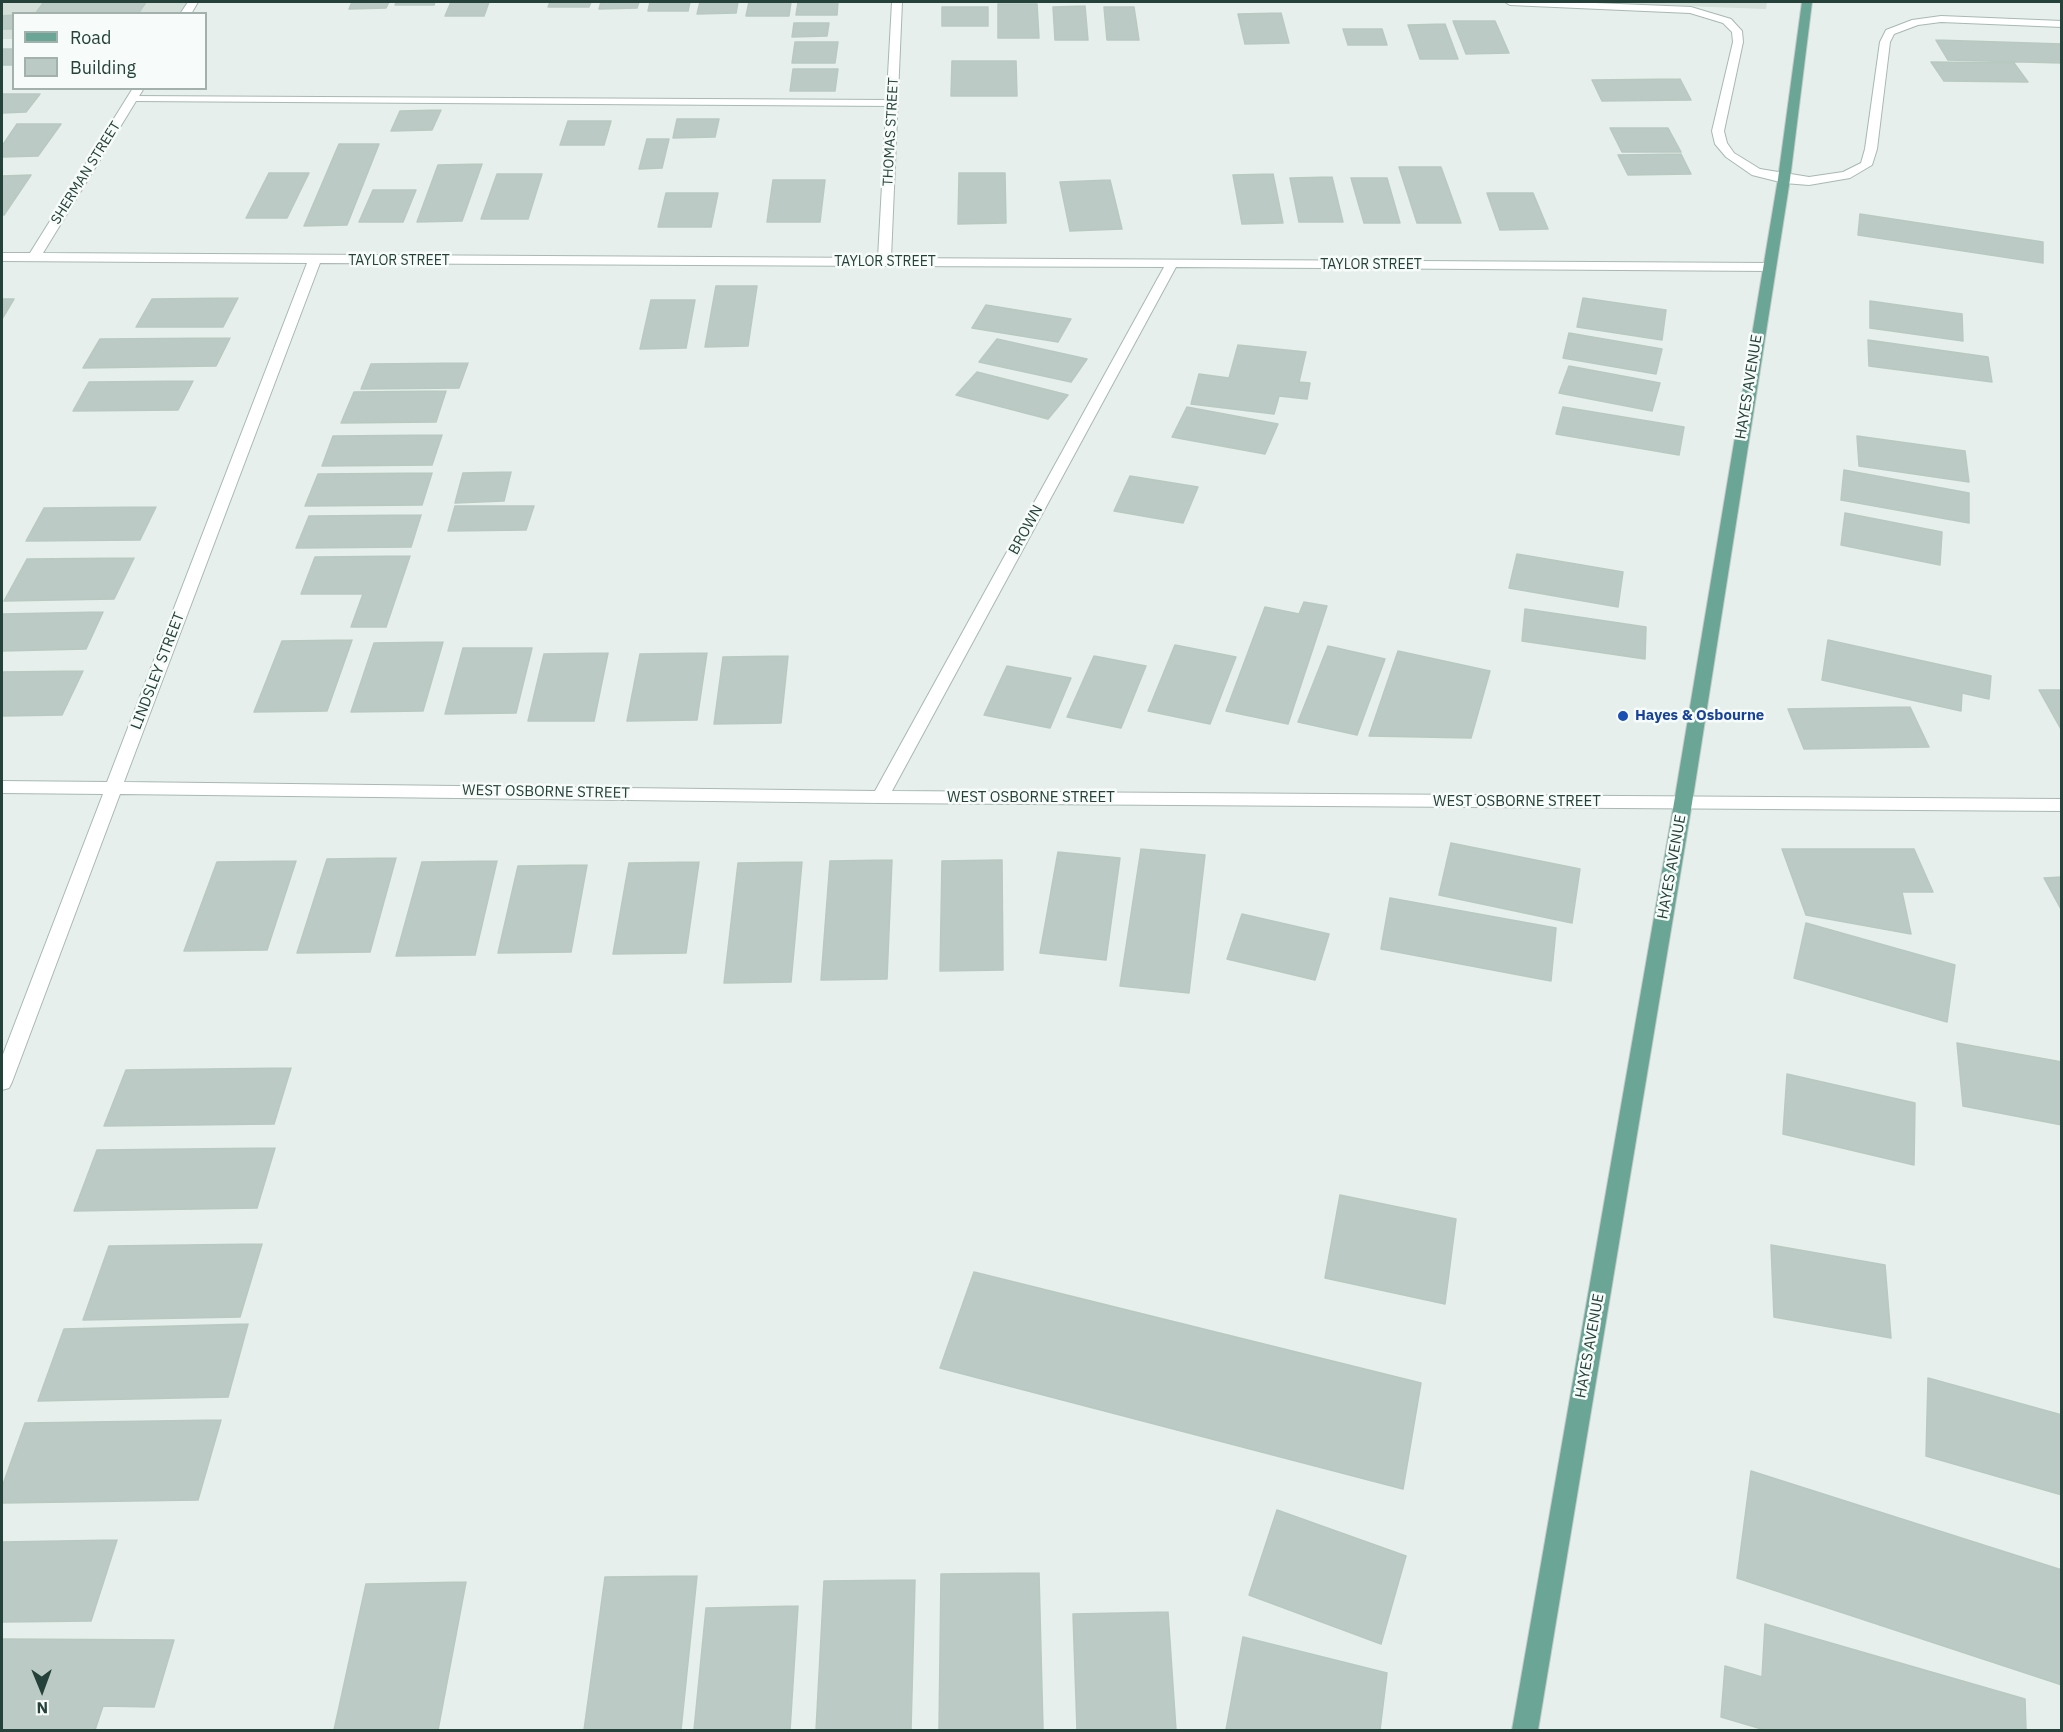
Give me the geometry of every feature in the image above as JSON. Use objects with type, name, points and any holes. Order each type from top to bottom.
[{"type":"main road","name":"HAYES AVENUE","points":[[1525,1731],[1683,803],[1784,179],[1807,2]]},
{"type":"street","name":"THOMAS STREET","points":[[884,262],[897,2]]},
{"type":"street","points":[[1510,2],[1691,10],[1734,25],[1738,42],[1718,131],[1721,144],[1744,166],[1784,179],[1832,179],[1852,173],[1866,165],[1871,149],[1885,42],[1890,32],[1916,22],[1941,19],[2061,24]]},
{"type":"street","points":[[136,93],[892,103]]},
{"type":"street","name":"SHERMAN STREET","points":[[34,257],[136,93]]},
{"type":"street","name":"TAYLOR STREET","points":[[2,257],[314,261],[1769,267]]},
{"type":"street","name":"LINDSLEY STREET","points":[[2,1082],[314,261]]},
{"type":"street","name":"BROWN","points":[[880,797],[1172,264]]},
{"type":"street","name":"WEST OSBORNE STREET","points":[[2,787],[880,797],[2061,805]]},
{"type":"shaded area","points":[[2,2],[195,2],[188,12],[12,12],[12,39],[2,39]]},
{"type":"shaded area","points":[[1573,2],[1767,2],[1766,9]]},
{"type":"building","points":[[44,2],[146,2],[139,12],[36,12]]},
{"type":"building","points":[[352,2],[389,2],[386,8],[349,9]]},
{"type":"building","points":[[397,2],[435,2],[434,5],[395,5]]},
{"type":"building","points":[[451,2],[489,2],[484,16],[445,16]]},
{"type":"building","points":[[550,2],[591,2],[589,7],[548,7]]},
{"type":"building","points":[[601,2],[639,2],[637,8],[599,9]]},
{"type":"building","points":[[650,2],[690,2],[688,11],[648,11]]},
{"type":"building","points":[[700,2],[738,2],[736,13],[697,14]]},
{"type":"building","points":[[749,2],[791,2],[789,16],[746,16]]},
{"type":"building","points":[[798,2],[838,2],[837,15],[796,15]]},
{"type":"building","points":[[998,4],[1037,4],[1039,38],[998,38]]},
{"type":"building","points":[[1085,6],[1088,40],[1055,40],[1053,7]]},
{"type":"building","points":[[942,7],[988,7],[988,26],[942,26]]},
{"type":"building","points":[[1104,7],[1134,7],[1139,40],[1107,40]]},
{"type":"building","points":[[1281,13],[1289,43],[1245,44],[1238,14]]},
{"type":"building","points":[[12,15],[12,29],[2,29],[2,16]]},
{"type":"building","points":[[1453,21],[1495,21],[1509,53],[1466,54]]},
{"type":"building","points":[[794,23],[829,23],[827,36],[792,37]]},
{"type":"building","points":[[1445,24],[1458,59],[1420,59],[1408,25]]},
{"type":"building","points":[[1343,29],[1382,29],[1387,45],[1348,45]]},
{"type":"building","points":[[1936,40],[2062,44],[2062,63],[1948,60]]},
{"type":"building","points":[[795,42],[838,42],[835,63],[792,63]]},
{"type":"building","points":[[2,49],[12,49],[12,65],[2,65]]},
{"type":"building","points":[[952,61],[1016,61],[1017,96],[951,96]]},
{"type":"building","points":[[1931,62],[2014,63],[2028,82],[1944,81]]},
{"type":"building","points":[[793,69],[838,69],[835,91],[790,91]]},
{"type":"building","points":[[1680,79],[1691,100],[1602,101],[1592,80]]},
{"type":"building","points":[[2,94],[40,94],[26,112],[2,113]]},
{"type":"building","points":[[441,110],[432,130],[391,131],[400,111]]},
{"type":"building","points":[[677,119],[719,119],[715,137],[673,138]]},
{"type":"building","points":[[568,121],[611,121],[604,145],[560,145]]},
{"type":"building","points":[[17,124],[61,124],[38,156],[2,157],[2,146]]},
{"type":"building","points":[[1610,128],[1668,128],[1681,152],[1622,152]]},
{"type":"building","points":[[647,139],[669,139],[662,168],[639,169]]},
{"type":"building","points":[[339,144],[379,144],[347,225],[304,226]]},
{"type":"building","points":[[1681,154],[1691,174],[1628,175],[1618,155]]},
{"type":"building","points":[[482,164],[462,221],[417,222],[438,165]]},
{"type":"building","points":[[1399,167],[1441,167],[1461,223],[1417,223]]},
{"type":"building","points":[[269,173],[309,173],[287,218],[246,218]]},
{"type":"building","points":[[959,173],[1005,173],[1006,223],[958,224]]},
{"type":"building","points":[[497,174],[542,174],[528,219],[481,219]]},
{"type":"building","points":[[1273,174],[1283,223],[1242,224],[1233,175]]},
{"type":"building","points":[[31,175],[4,215],[2,215],[2,176]]},
{"type":"building","points":[[1332,177],[1343,222],[1299,222],[1290,178]]},
{"type":"building","points":[[1351,178],[1387,178],[1400,223],[1364,223]]},
{"type":"building","points":[[773,180],[825,180],[820,222],[767,222]]},
{"type":"building","points":[[1110,180],[1122,229],[1070,231],[1060,182]]},
{"type":"building","points":[[373,190],[416,190],[403,222],[359,222]]},
{"type":"building","points":[[666,193],[718,193],[711,227],[658,227]]},
{"type":"building","points":[[1487,193],[1533,193],[1548,229],[1500,230]]},
{"type":"building","points":[[1860,214],[2043,242],[2043,263],[1858,235]]},
{"type":"building","points":[[716,286],[757,286],[748,346],[705,347]]},
{"type":"building","points":[[238,298],[223,327],[136,327],[152,299]]},
{"type":"building","points":[[1583,298],[1666,310],[1662,340],[1577,327]]},
{"type":"building","points":[[2,299],[14,299],[2,319]]},
{"type":"building","points":[[651,300],[695,300],[686,348],[640,349]]},
{"type":"building","points":[[1870,301],[1962,314],[1963,341],[1870,328]]},
{"type":"building","points":[[986,305],[1071,319],[1058,342],[972,328]]},
{"type":"building","points":[[1569,333],[1662,349],[1656,374],[1563,358]]},
{"type":"building","points":[[230,338],[216,366],[83,368],[100,339]]},
{"type":"building","points":[[997,339],[1087,359],[1071,382],[979,362]]},
{"type":"building","points":[[1868,340],[1988,357],[1992,382],[1869,366]]},
{"type":"building","points":[[1238,345],[1306,352],[1299,382],[1310,383],[1307,399],[1279,396],[1274,414],[1191,404],[1199,374],[1229,378]]},
{"type":"building","points":[[468,363],[459,388],[361,389],[371,364]]},
{"type":"building","points":[[1569,366],[1660,383],[1652,411],[1559,393]]},
{"type":"building","points":[[977,372],[1068,395],[1048,419],[956,395]]},
{"type":"building","points":[[193,381],[178,410],[73,411],[89,382]]},
{"type":"building","points":[[446,391],[436,422],[341,423],[354,392]]},
{"type":"building","points":[[1187,407],[1278,424],[1265,454],[1172,437]]},
{"type":"building","points":[[1563,407],[1684,427],[1679,455],[1556,434]]},
{"type":"building","points":[[442,435],[432,465],[322,466],[333,436]]},
{"type":"building","points":[[1857,436],[1965,451],[1969,482],[1859,466]]},
{"type":"building","points":[[1844,470],[1969,493],[1969,523],[1841,500]]},
{"type":"building","points":[[511,472],[504,501],[455,503],[463,473]]},
{"type":"building","points":[[432,473],[422,505],[305,506],[318,474]]},
{"type":"building","points":[[1130,476],[1198,487],[1183,523],[1114,511]]},
{"type":"building","points":[[455,506],[534,506],[526,530],[448,531]]},
{"type":"building","points":[[156,507],[140,540],[26,541],[44,508]]},
{"type":"building","points":[[1845,513],[1942,532],[1940,565],[1841,545]]},
{"type":"building","points":[[421,515],[411,547],[296,548],[309,516]]},
{"type":"building","points":[[1517,554],[1623,572],[1618,607],[1509,588]]},
{"type":"building","points":[[410,556],[386,627],[351,627],[363,594],[301,594],[315,557]]},
{"type":"building","points":[[134,558],[114,599],[4,601],[27,559]]},
{"type":"building","points":[[1304,602],[1327,606],[1288,724],[1226,711],[1265,607],[1299,614]]},
{"type":"building","points":[[1525,609],[1646,627],[1645,659],[1522,641]]},
{"type":"building","points":[[103,612],[86,649],[2,651],[2,614]]},
{"type":"building","points":[[352,640],[327,711],[254,712],[282,641]]},
{"type":"building","points":[[1828,640],[1991,676],[1989,699],[1962,693],[1961,711],[1822,680]]},
{"type":"building","points":[[443,642],[423,711],[351,712],[374,643]]},
{"type":"building","points":[[1175,645],[1236,657],[1210,724],[1148,711]]},
{"type":"building","points":[[1328,646],[1385,659],[1357,735],[1298,722]]},
{"type":"building","points":[[463,648],[532,648],[516,713],[445,714]]},
{"type":"building","points":[[1398,651],[1490,671],[1471,738],[1369,736]]},
{"type":"building","points":[[608,653],[594,721],[528,721],[544,654]]},
{"type":"building","points":[[707,653],[697,720],[627,721],[640,654]]},
{"type":"building","points":[[788,656],[781,723],[714,724],[723,657]]},
{"type":"building","points":[[1094,656],[1146,666],[1121,728],[1067,717]]},
{"type":"building","points":[[1007,666],[1071,678],[1050,728],[984,715]]},
{"type":"building","points":[[83,671],[62,715],[2,716],[2,672]]},
{"type":"building","points":[[2039,690],[2062,690],[2062,731]]},
{"type":"building","points":[[1910,707],[1929,747],[1804,749],[1788,709]]},
{"type":"building","points":[[1451,843],[1580,869],[1572,923],[1439,895]]},
{"type":"building","points":[[1141,849],[1205,855],[1189,993],[1120,986]]},
{"type":"building","points":[[1782,849],[1914,849],[1933,892],[1902,892],[1911,934],[1806,915]]},
{"type":"building","points":[[1058,852],[1120,858],[1106,960],[1040,953]]},
{"type":"building","points":[[396,858],[370,952],[297,953],[327,859]]},
{"type":"building","points":[[892,860],[887,979],[821,980],[830,861]]},
{"type":"building","points":[[1002,860],[1003,970],[940,971],[942,861]]},
{"type":"building","points":[[296,861],[267,950],[184,951],[217,862]]},
{"type":"building","points":[[497,861],[475,955],[396,956],[422,862]]},
{"type":"building","points":[[699,862],[686,953],[613,954],[629,863]]},
{"type":"building","points":[[802,862],[791,982],[724,983],[738,863]]},
{"type":"building","points":[[587,865],[571,952],[498,953],[518,866]]},
{"type":"building","points":[[2062,877],[2062,911],[2044,878]]},
{"type":"building","points":[[1390,898],[1556,928],[1551,981],[1381,949]]},
{"type":"building","points":[[1242,914],[1329,934],[1315,980],[1227,959]]},
{"type":"building","points":[[1806,923],[1955,965],[1947,1022],[1794,978]]},
{"type":"building","points":[[1957,1043],[2062,1062],[2062,1125],[1963,1106]]},
{"type":"building","points":[[291,1068],[274,1124],[104,1126],[126,1070]]},
{"type":"building","points":[[1787,1074],[1915,1103],[1914,1165],[1783,1134]]},
{"type":"building","points":[[275,1148],[257,1208],[74,1211],[97,1150]]},
{"type":"building","points":[[1340,1195],[1456,1219],[1445,1304],[1325,1278]]},
{"type":"building","points":[[262,1244],[240,1317],[83,1320],[109,1246]]},
{"type":"building","points":[[1771,1245],[1885,1265],[1891,1338],[1774,1317]]},
{"type":"building","points":[[974,1272],[1421,1383],[1403,1489],[940,1368]]},
{"type":"building","points":[[248,1324],[228,1397],[38,1401],[64,1329]]},
{"type":"building","points":[[1928,1378],[2062,1415],[2062,1495],[1926,1456]]},
{"type":"building","points":[[221,1420],[198,1500],[2,1503],[2,1487],[25,1423]]},
{"type":"building","points":[[1751,1471],[2062,1570],[2062,1685],[1737,1578]]},
{"type":"building","points":[[1277,1510],[1406,1556],[1381,1644],[1249,1595]]},
{"type":"building","points":[[117,1540],[91,1621],[2,1622],[2,1542]]},
{"type":"building","points":[[1039,1573],[1043,1730],[939,1730],[941,1574]]},
{"type":"building","points":[[697,1576],[681,1730],[584,1730],[605,1577]]},
{"type":"building","points":[[915,1580],[911,1730],[816,1730],[824,1581]]},
{"type":"building","points":[[466,1582],[438,1730],[334,1730],[366,1584]]},
{"type":"building","points":[[798,1606],[790,1730],[694,1730],[706,1608]]},
{"type":"building","points":[[1168,1612],[1176,1730],[1077,1730],[1073,1614]]},
{"type":"building","points":[[1765,1624],[2025,1699],[2026,1730],[1765,1730],[1721,1717],[1725,1666],[1762,1677]]},
{"type":"building","points":[[1243,1637],[1387,1673],[1380,1730],[1226,1730]]},
{"type":"building","points":[[2,1639],[174,1640],[154,1707],[103,1706],[95,1730],[2,1730]]},
{"type":"place","name":"Hayes & Osbourne","points":[[1623,716]]}]
